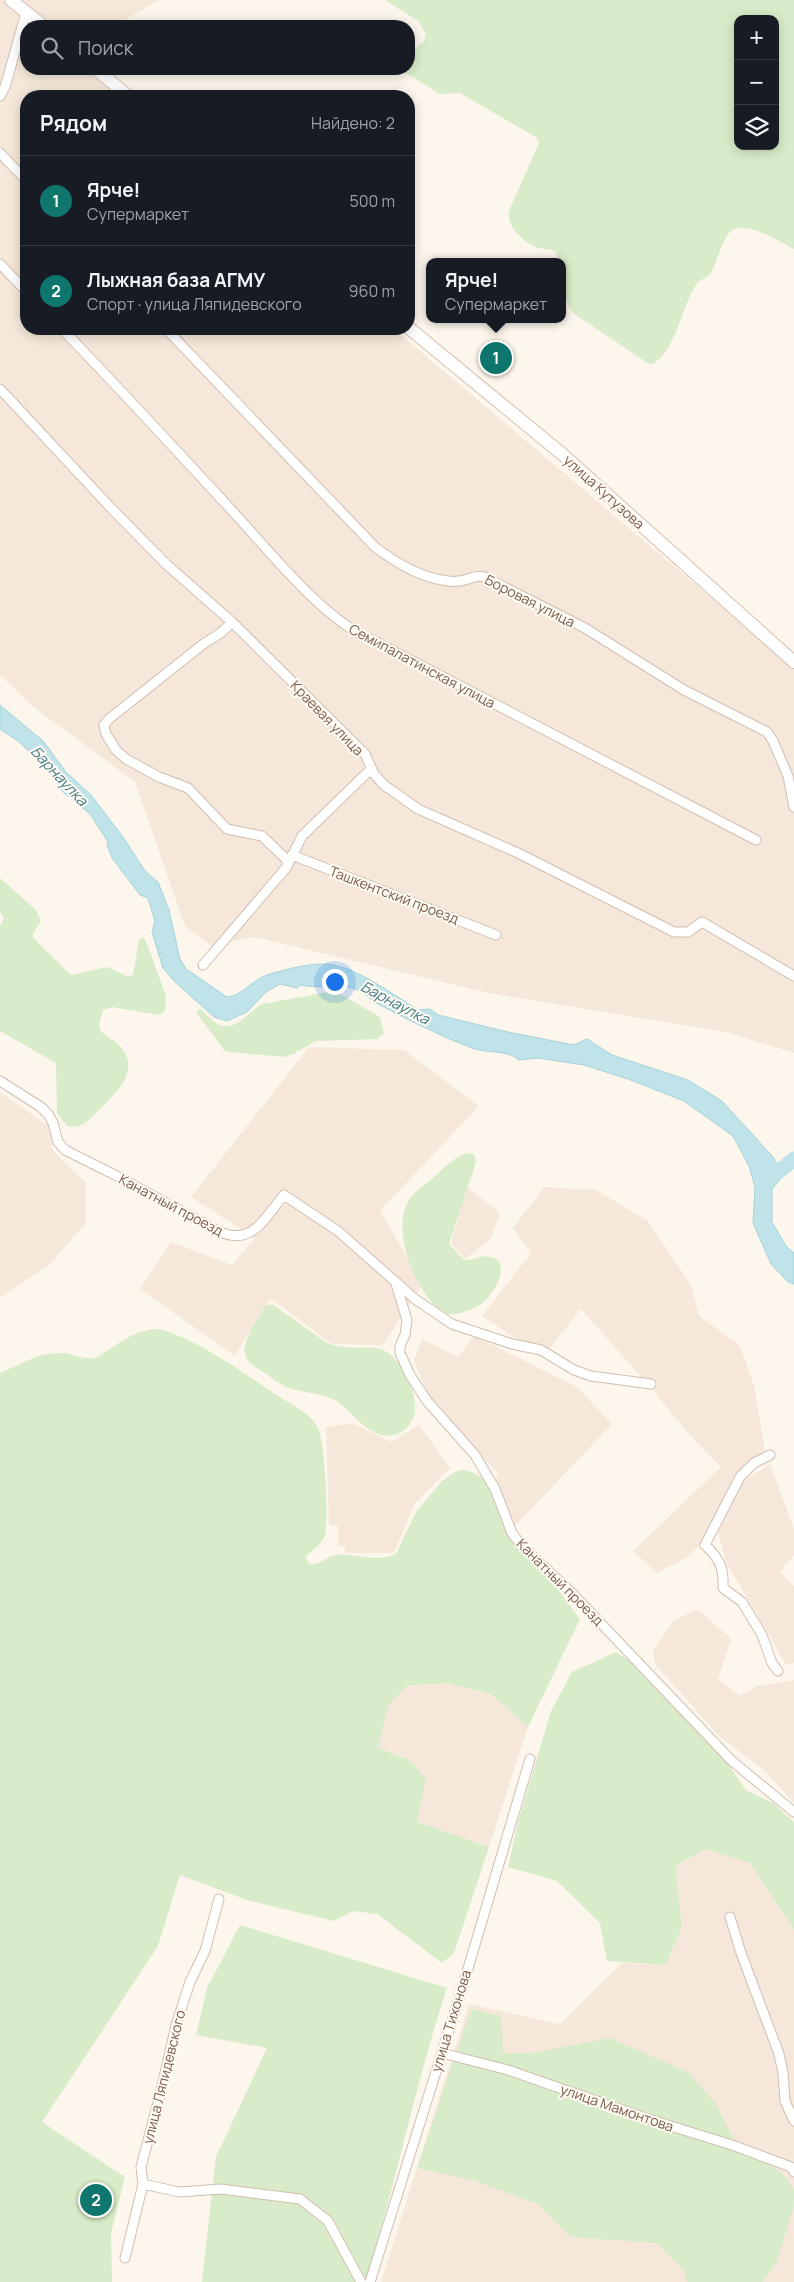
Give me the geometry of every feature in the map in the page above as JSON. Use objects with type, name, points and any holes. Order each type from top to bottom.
[{"type":"main road","points":[[11,0],[35,20]]},
{"type":"main road","points":[[103,75],[121,90]]},
{"type":"main road","name":"улица Кутузова","points":[[415,333],[562,454],[794,662]]},
{"type":"street","points":[[24,20],[26,13]]},
{"type":"street","points":[[0,96],[5,87],[20,34]]},
{"type":"street","points":[[0,153],[20,174]]},
{"type":"street","points":[[0,264],[20,286]]},
{"type":"street","name":"Семипалатинская улица","points":[[68,335],[284,567],[338,621],[357,634],[372,640],[756,840]]},
{"type":"street","name":"Боровая улица","points":[[172,335],[375,547],[406,567],[436,578],[453,582],[479,575],[488,576],[502,586],[612,644],[684,690],[767,732],[773,741],[788,776],[794,807]]},
{"type":"street","name":"Краевая улица","points":[[0,389],[166,564],[232,622],[364,754],[371,769],[390,791],[418,809],[518,853],[674,932],[688,932],[702,922],[794,976]]},
{"type":"street","name":"Ташкентский проезд","points":[[232,622],[222,632],[147,687],[106,722],[106,734],[116,750],[126,759],[159,777],[188,788],[227,829],[262,836],[291,859],[496,936]]},
{"type":"street","points":[[202,965],[291,859],[302,836],[371,769]]},
{"type":"street","name":"Канатный проезд","points":[[0,1081],[41,1107],[48,1114],[54,1123],[58,1142],[65,1150],[230,1237],[244,1236],[257,1228],[284,1195],[338,1231],[415,1299],[452,1324],[505,1342],[541,1350],[574,1370],[592,1376],[652,1384]]},
{"type":"street","name":"Канатный проезд","points":[[395,1280],[407,1320],[405,1335],[400,1346],[400,1354],[426,1401],[475,1454],[495,1489],[512,1533],[522,1546],[572,1593],[732,1761],[794,1812]]},
{"type":"street","points":[[770,1455],[754,1463],[740,1477],[706,1545],[717,1557],[724,1574],[723,1588],[742,1602],[748,1610],[762,1635],[772,1663],[778,1671]]},
{"type":"street","name":"улица Тихонова","points":[[370,2282],[442,2053],[530,1759]]},
{"type":"street","name":"улица Ляпидевского","points":[[125,2258],[143,2184],[140,2167],[176,2025],[190,1982],[205,1951],[219,1899]]},
{"type":"street","points":[[730,1917],[741,1953],[779,2054],[784,2073],[785,2101],[794,2121]]},
{"type":"street","name":"улица Мамонтова","points":[[442,2053],[508,2070],[642,2118],[735,2146],[793,2168]]},
{"type":"street","points":[[143,2184],[179,2192],[221,2189],[300,2199],[328,2221],[361,2282]]},
{"type":"shaded area","points":[[0,0],[160,0],[124,20],[20,20],[20,75],[91,75],[110,90],[20,90],[20,335],[401,335],[794,668],[794,1053],[726,1032],[488,993],[255,937],[211,946],[185,926],[135,782],[32,706],[0,675]]},
{"type":"shaded area","points":[[309,1047],[404,1050],[479,1106],[380,1211],[423,1284],[383,1345],[332,1344],[270,1298],[235,1356],[140,1289],[171,1242],[232,1265],[255,1238],[191,1197]]},
{"type":"shaded area","points":[[0,1092],[49,1126],[53,1151],[86,1183],[86,1223],[50,1264],[0,1298]]},
{"type":"shaded area","points":[[467,1187],[500,1213],[490,1240],[465,1259],[451,1243]]},
{"type":"shaded area","points":[[544,1187],[596,1190],[648,1221],[691,1285],[699,1316],[739,1344],[754,1385],[766,1457],[741,1469],[704,1541],[686,1558],[657,1573],[633,1551],[721,1467],[687,1432],[581,1309],[547,1352],[515,1338],[482,1316],[531,1253],[513,1228]]},
{"type":"shaded area","points":[[474,1336],[577,1387],[612,1424],[514,1527],[498,1495],[501,1487],[495,1483],[498,1473],[435,1410],[414,1360],[422,1339],[458,1357]]},
{"type":"shaded area","points":[[352,1423],[392,1442],[419,1425],[450,1468],[415,1503],[394,1553],[345,1553],[345,1546],[338,1546],[338,1526],[329,1524],[326,1427]]},
{"type":"shaded area","points":[[770,1464],[794,1529],[794,1555],[780,1572],[794,1586],[794,1663],[786,1665],[726,1562],[718,1532],[744,1481]]},
{"type":"shaded area","points":[[698,1609],[731,1639],[718,1679],[739,1696],[757,1686],[794,1680],[794,1803],[766,1772],[719,1736],[655,1664],[653,1650],[674,1620]]},
{"type":"shaded area","points":[[447,1683],[491,1694],[528,1727],[489,1847],[417,1822],[378,1748],[388,1706],[406,1686]]},
{"type":"shaded area","points":[[706,1849],[750,1863],[794,1930],[794,2282],[381,2282],[469,2004],[560,2024],[622,1963],[666,1965],[682,1926],[675,1867]]},
{"type":"green space","points":[[385,0],[794,0],[794,249],[759,232],[740,228],[733,230],[727,236],[711,273],[698,283],[691,294],[668,348],[653,364],[649,364],[573,313],[566,300],[566,258],[557,258],[556,252],[531,245],[516,233],[510,222],[509,211],[539,143],[537,138],[460,93],[440,94],[409,75],[415,75],[415,49],[424,41],[426,34],[418,21]]},
{"type":"green space","points":[[0,878],[36,910],[41,921],[33,933],[33,938],[71,975],[107,967],[127,976],[133,975],[139,940],[142,937],[146,941],[166,996],[165,1011],[159,1015],[112,1007],[103,1010],[100,1029],[121,1047],[127,1056],[127,1074],[117,1091],[84,1124],[72,1127],[67,1126],[57,1113],[56,1063],[0,1031],[0,926],[4,918],[0,912]]},
{"type":"green space","points":[[328,992],[342,995],[380,1017],[384,1033],[378,1039],[316,1041],[284,1057],[230,1052],[224,1050],[196,1012],[200,1009],[216,1023],[229,1026],[241,1021],[262,1004]]},
{"type":"green space","points":[[469,1153],[474,1154],[476,1162],[449,1244],[464,1260],[488,1256],[497,1260],[501,1272],[491,1294],[481,1304],[464,1312],[445,1314],[424,1293],[409,1262],[404,1245],[404,1213],[409,1200],[418,1190],[451,1162]]},
{"type":"green space","points":[[272,1304],[327,1343],[340,1346],[373,1348],[391,1355],[399,1364],[413,1394],[415,1411],[413,1420],[408,1427],[393,1435],[385,1436],[378,1434],[364,1425],[335,1400],[286,1387],[252,1365],[244,1349],[251,1330],[265,1306]]},
{"type":"green space","points":[[151,1329],[160,1329],[191,1341],[220,1357],[304,1412],[317,1426],[324,1462],[326,1527],[324,1539],[305,1558],[310,1564],[336,1555],[380,1558],[396,1554],[416,1512],[442,1481],[455,1472],[463,1470],[472,1472],[487,1481],[514,1531],[580,1619],[528,1727],[491,1694],[447,1683],[406,1686],[388,1706],[378,1748],[411,1761],[426,1779],[417,1822],[489,1847],[454,1953],[442,1963],[377,1914],[354,1911],[333,1921],[247,1900],[180,1875],[158,1946],[42,2122],[125,2177],[111,2233],[112,2282],[0,2282],[0,1373],[29,1360],[52,1353],[96,1358],[134,1335]]},
{"type":"green space","points":[[616,1652],[631,1662],[727,1762],[746,1790],[773,1803],[794,1822],[794,1930],[750,1863],[705,1849],[675,1867],[682,1926],[666,1965],[607,1961],[600,1923],[557,1881],[508,1867],[518,1822],[551,1711],[572,1672]]},
{"type":"green space","points":[[240,1925],[447,1988],[425,2061],[365,2282],[202,2282],[216,2157],[267,2048],[196,2035],[207,1988]]},
{"type":"green space","points":[[471,2009],[501,2016],[503,2053],[532,2053],[610,2038],[688,2072],[715,2103],[734,2139],[785,2176],[794,2190],[794,2206],[777,2261],[763,2282],[687,2282],[684,2270],[657,2243],[570,2237],[538,2204],[472,2180],[417,2168]]},
{"type":"water","name":"Барнаулка","points":[[0,705],[43,741],[66,772],[91,795],[123,837],[145,871],[158,882],[169,910],[180,959],[186,969],[227,997],[237,994],[262,977],[281,971],[312,965],[327,964],[338,966],[374,982],[418,1010],[430,1009],[438,1015],[508,1032],[574,1045],[587,1039],[612,1055],[688,1080],[722,1101],[774,1158],[783,1176],[772,1189],[772,1222],[786,1246],[794,1253],[794,1284],[788,1282],[771,1264],[753,1223],[755,1187],[749,1166],[733,1136],[684,1101],[628,1079],[584,1065],[538,1058],[519,1060],[509,1054],[472,1048],[415,1023],[379,1004],[360,991],[349,987],[301,985],[297,988],[280,984],[266,992],[247,1012],[227,1021],[214,1017],[175,982],[163,968],[152,932],[155,921],[148,898],[140,895],[112,858],[107,845],[108,842],[90,814],[63,792],[46,767],[18,741],[0,729]]},
{"type":"waterway","points":[[768,1180],[794,1159]]},
{"type":"place","name":"Ярче!","points":[[496,358]]},
{"type":"place","name":"Лыжная база АГМУ","points":[[96,2200]]}]
